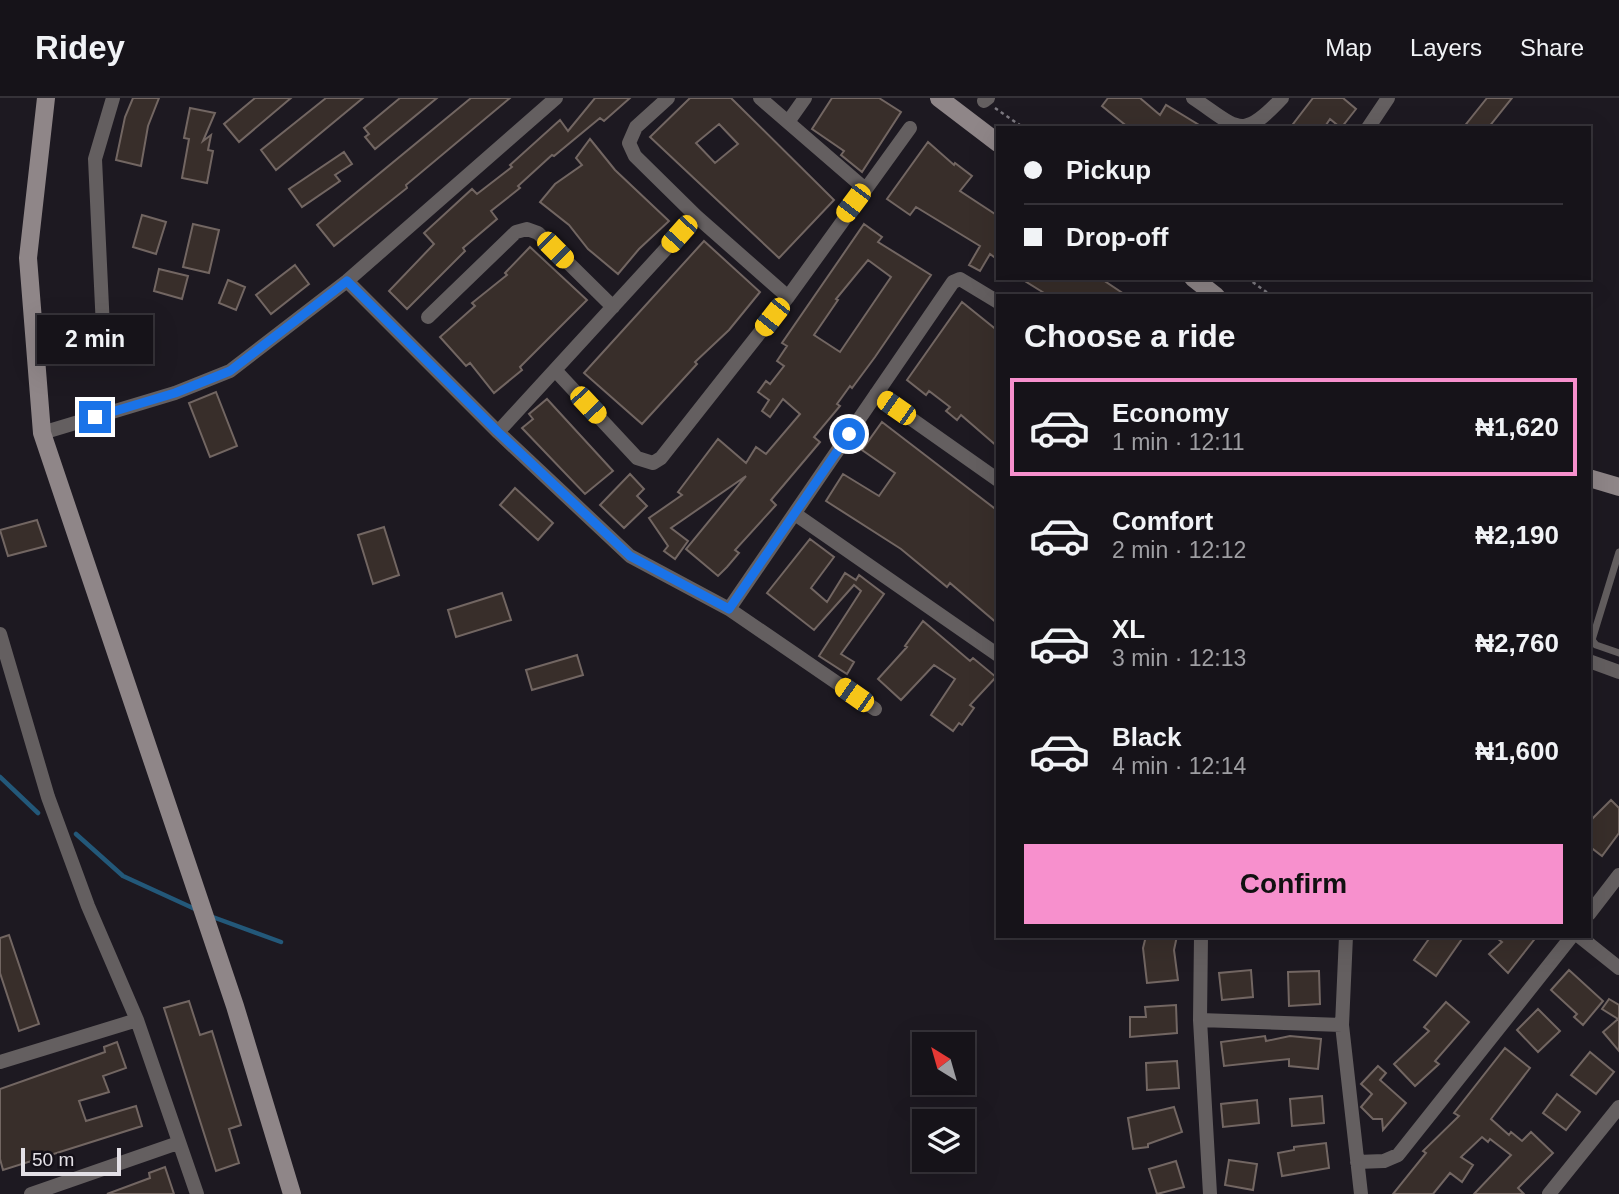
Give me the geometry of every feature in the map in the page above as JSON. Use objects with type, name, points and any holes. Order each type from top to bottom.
[{"type":"street","points":[[46,98],[28,258],[42,433],[210,931],[292,1194]]},
{"type":"street","points":[[103,328],[95,159],[113,98]]},
{"type":"street","points":[[42,433],[175,393],[230,371],[347,281],[556,98]]},
{"type":"street","points":[[668,98],[636,127],[629,143],[635,156],[696,216],[788,297]]},
{"type":"street","points":[[760,98],[864,188]]},
{"type":"street","points":[[788,122],[805,98]]},
{"type":"street","points":[[939,98],[996,141]]},
{"type":"street","points":[[1194,98],[1235,126]]},
{"type":"street","points":[[1251,126],[1261,121],[1282,98]]},
{"type":"street","points":[[1369,126],[1388,98]]},
{"type":"street","points":[[555,370],[637,458],[653,463],[661,458],[788,297],[864,188],[910,128]]},
{"type":"street","points":[[498,432],[696,216]]},
{"type":"street","points":[[428,317],[516,232],[527,229],[538,233],[612,307]]},
{"type":"street","points":[[729,609],[953,282],[960,279],[996,301]]},
{"type":"street","points":[[1196,280],[1213,294]]},
{"type":"street","points":[[347,281],[498,432],[630,556],[729,609],[875,709]]},
{"type":"street","points":[[876,394],[996,479]]},
{"type":"street","points":[[1591,479],[1619,487]]},
{"type":"street","points":[[795,514],[996,654]]},
{"type":"street","points":[[0,634],[48,797],[88,906],[137,1020],[197,1194]]},
{"type":"street","points":[[1591,663],[1619,672]]},
{"type":"street","points":[[1591,911],[1619,876]]},
{"type":"street","points":[[1201,938],[1200,1020],[1210,1194]]},
{"type":"street","points":[[1346,938],[1342,1025],[1361,1194]]},
{"type":"street","points":[[1357,1162],[1384,1161],[1398,1154],[1570,938]]},
{"type":"street","points":[[1582,938],[1619,968]]},
{"type":"street","points":[[0,1062],[137,1020]]},
{"type":"street","points":[[1200,1020],[1342,1025]]},
{"type":"street","points":[[1549,1194],[1619,1107]]},
{"type":"street","points":[[30,1194],[178,1143]]},
{"type":"lane","points":[[1619,552],[1592,640],[1596,645],[1619,653]]},
{"type":"path","points":[[986,100],[1021,126]]},
{"type":"path","points":[[1250,280],[1269,294]]},
{"type":"building","points":[[133,98],[159,98],[148,126],[141,166],[116,160],[125,117]]},
{"type":"building","points":[[255,98],[291,98],[239,142],[224,124]]},
{"type":"building","points":[[326,98],[363,98],[276,170],[261,150]]},
{"type":"building","points":[[400,98],[437,98],[375,149],[365,137],[369,134],[364,128]]},
{"type":"building","points":[[471,98],[510,98],[406,185],[407,188],[334,246],[317,225]]},
{"type":"building","points":[[595,98],[630,98],[604,121],[600,118],[552,155],[518,186],[520,188],[491,211],[497,219],[463,248],[465,251],[407,309],[389,291],[434,244],[424,233],[472,189],[477,194],[512,167],[510,165],[560,120],[568,131]]},
{"type":"building","points":[[690,98],[731,98],[834,200],[779,258],[650,137]],"holes":[[[719,124],[738,144],[715,163],[696,143]]]},
{"type":"building","points":[[832,98],[879,98],[901,112],[862,172],[841,155],[844,151],[812,129]]},
{"type":"building","points":[[1108,98],[1140,98],[1160,115],[1166,105],[1201,126],[1127,126],[1102,106]]},
{"type":"building","points":[[1313,98],[1343,98],[1356,109],[1343,126],[1330,119],[1325,126],[1292,126]]},
{"type":"building","points":[[1487,98],[1512,98],[1490,126],[1465,126]]},
{"type":"building","points":[[190,108],[215,113],[203,141],[211,135],[208,150],[213,151],[207,183],[182,178],[189,139],[184,138]]},
{"type":"building","points":[[590,139],[615,170],[669,221],[639,249],[618,274],[588,249],[569,225],[540,202],[555,184],[582,165],[576,158]]},
{"type":"building","points":[[928,142],[954,165],[955,163],[972,176],[960,191],[996,215],[996,258],[990,254],[980,271],[969,265],[980,246],[916,207],[910,215],[887,199]]},
{"type":"building","points":[[344,152],[352,164],[335,175],[340,181],[302,207],[289,189]]},
{"type":"building","points":[[142,215],[166,222],[156,254],[133,247]]},
{"type":"building","points":[[193,224],[219,230],[209,273],[183,267]]},
{"type":"building","points":[[864,224],[882,237],[878,242],[931,275],[875,357],[837,404],[840,406],[814,437],[820,442],[771,500],[776,505],[735,550],[739,553],[718,576],[686,549],[746,476],[671,528],[688,541],[675,559],[664,551],[668,546],[649,518],[682,495],[678,492],[718,439],[746,463],[756,447],[766,454],[800,414],[783,399],[770,417],[762,411],[769,400],[758,392],[766,381],[770,384],[784,366],[777,361],[787,346],[782,343]],"holes":[[[868,260],[891,277],[840,352],[814,335],[838,300],[836,299]]]},
{"type":"building","points":[[704,241],[760,292],[729,330],[695,362],[697,364],[642,424],[584,373]]},
{"type":"building","points":[[530,247],[587,300],[520,367],[522,370],[494,393],[470,363],[466,366],[440,337],[475,306],[472,303],[507,275],[505,273]]},
{"type":"building","points":[[295,265],[309,284],[271,314],[256,295]]},
{"type":"building","points":[[159,269],[188,276],[182,299],[154,291]]},
{"type":"building","points":[[228,280],[245,287],[236,310],[219,303]]},
{"type":"building","points":[[1023,280],[1103,280],[1124,294],[1046,294]]},
{"type":"building","points":[[962,302],[996,329],[996,445],[961,415],[957,420],[946,411],[950,407],[929,391],[926,395],[907,380]]},
{"type":"building","points":[[216,392],[237,446],[210,457],[189,403]]},
{"type":"building","points":[[547,399],[613,471],[585,494],[522,428],[533,419],[529,414]]},
{"type":"building","points":[[882,422],[996,509],[996,622],[950,583],[947,587],[901,549],[826,501],[843,474],[879,496],[895,473],[862,450]]},
{"type":"building","points":[[630,474],[644,489],[637,496],[647,506],[624,528],[600,505]]},
{"type":"building","points":[[515,488],[553,523],[538,540],[500,505]]},
{"type":"building","points":[[37,520],[46,546],[8,556],[0,530]]},
{"type":"building","points":[[384,527],[399,575],[373,584],[358,535]]},
{"type":"building","points":[[810,539],[834,557],[811,588],[827,602],[845,573],[856,580],[859,575],[884,594],[841,654],[854,662],[847,674],[819,656],[861,591],[854,585],[814,630],[767,593]]},
{"type":"building","points":[[502,593],[511,620],[456,637],[448,610]]},
{"type":"building","points":[[923,621],[970,661],[973,658],[996,677],[970,705],[974,708],[962,725],[959,723],[953,731],[931,715],[955,679],[934,665],[901,700],[878,679],[907,647],[905,646]]},
{"type":"building","points":[[577,655],[583,675],[532,690],[526,670]]},
{"type":"building","points":[[1611,800],[1619,808],[1619,833],[1602,856],[1591,848],[1591,820]]},
{"type":"building","points":[[9,935],[39,1024],[19,1031],[0,973],[0,938]]},
{"type":"building","points":[[1146,938],[1177,938],[1174,950],[1178,980],[1147,983],[1143,948]]},
{"type":"building","points":[[1430,938],[1463,938],[1436,976],[1414,960]]},
{"type":"building","points":[[1497,938],[1535,938],[1508,973],[1489,954],[1502,942]]},
{"type":"building","points":[[1251,970],[1253,997],[1222,1000],[1219,973]]},
{"type":"building","points":[[1569,970],[1603,1001],[1583,1025],[1574,1017],[1577,1014],[1551,990]]},
{"type":"building","points":[[1319,971],[1320,1004],[1289,1006],[1288,972]]},
{"type":"building","points":[[1609,999],[1619,1005],[1619,1051],[1603,1032],[1618,1019],[1602,1009]]},
{"type":"building","points":[[189,1001],[200,1035],[212,1031],[241,1125],[229,1129],[239,1163],[216,1171],[164,1008]]},
{"type":"building","points":[[1446,1002],[1469,1022],[1435,1061],[1439,1064],[1415,1086],[1394,1064],[1429,1031],[1424,1027]]},
{"type":"building","points":[[1176,1005],[1177,1033],[1130,1037],[1130,1017],[1146,1017],[1145,1007]]},
{"type":"building","points":[[1538,1009],[1560,1031],[1538,1052],[1517,1030]]},
{"type":"building","points":[[1265,1036],[1266,1041],[1290,1036],[1321,1039],[1318,1069],[1289,1066],[1289,1059],[1224,1066],[1221,1042]]},
{"type":"building","points":[[117,1042],[126,1068],[103,1076],[109,1092],[79,1101],[86,1121],[136,1106],[142,1126],[3,1170],[0,1159],[0,1089],[105,1052],[104,1047]]},
{"type":"building","points":[[1505,1048],[1530,1068],[1491,1119],[1509,1135],[1511,1132],[1522,1141],[1531,1132],[1553,1153],[1518,1188],[1524,1194],[1474,1194],[1511,1155],[1490,1139],[1488,1142],[1482,1137],[1461,1157],[1473,1165],[1462,1182],[1450,1173],[1433,1194],[1393,1194],[1426,1153],[1423,1151],[1459,1116],[1454,1113]]},
{"type":"building","points":[[1590,1052],[1614,1072],[1596,1094],[1571,1075]]},
{"type":"building","points":[[1177,1061],[1179,1088],[1147,1090],[1146,1063]]},
{"type":"building","points":[[1378,1066],[1386,1073],[1380,1080],[1406,1103],[1383,1130],[1382,1119],[1373,1119],[1361,1107],[1372,1094],[1361,1084]]},
{"type":"building","points":[[1557,1094],[1580,1112],[1566,1130],[1543,1113]]},
{"type":"building","points":[[1322,1096],[1324,1123],[1292,1126],[1290,1099]]},
{"type":"building","points":[[1257,1100],[1259,1123],[1223,1127],[1221,1104]]},
{"type":"building","points":[[1174,1107],[1182,1132],[1148,1144],[1148,1147],[1133,1149],[1128,1118]]},
{"type":"building","points":[[1326,1143],[1329,1168],[1282,1176],[1278,1153],[1294,1150],[1294,1147]]},
{"type":"building","points":[[1229,1160],[1257,1164],[1253,1190],[1225,1185]]},
{"type":"building","points":[[1176,1161],[1184,1187],[1157,1194],[1149,1169]]},
{"type":"building","points":[[165,1167],[174,1194],[107,1194],[150,1178],[149,1173]]},
{"type":"waterway","points":[[0,777],[38,813]]},
{"type":"waterway","points":[[76,834],[123,876],[195,909]]},
{"type":"waterway","points":[[210,916],[281,942]]},
{"type":"route","points":[[95,417],[175,393],[230,371],[347,281],[498,432],[630,556],[729,609],[849,434]]}]
